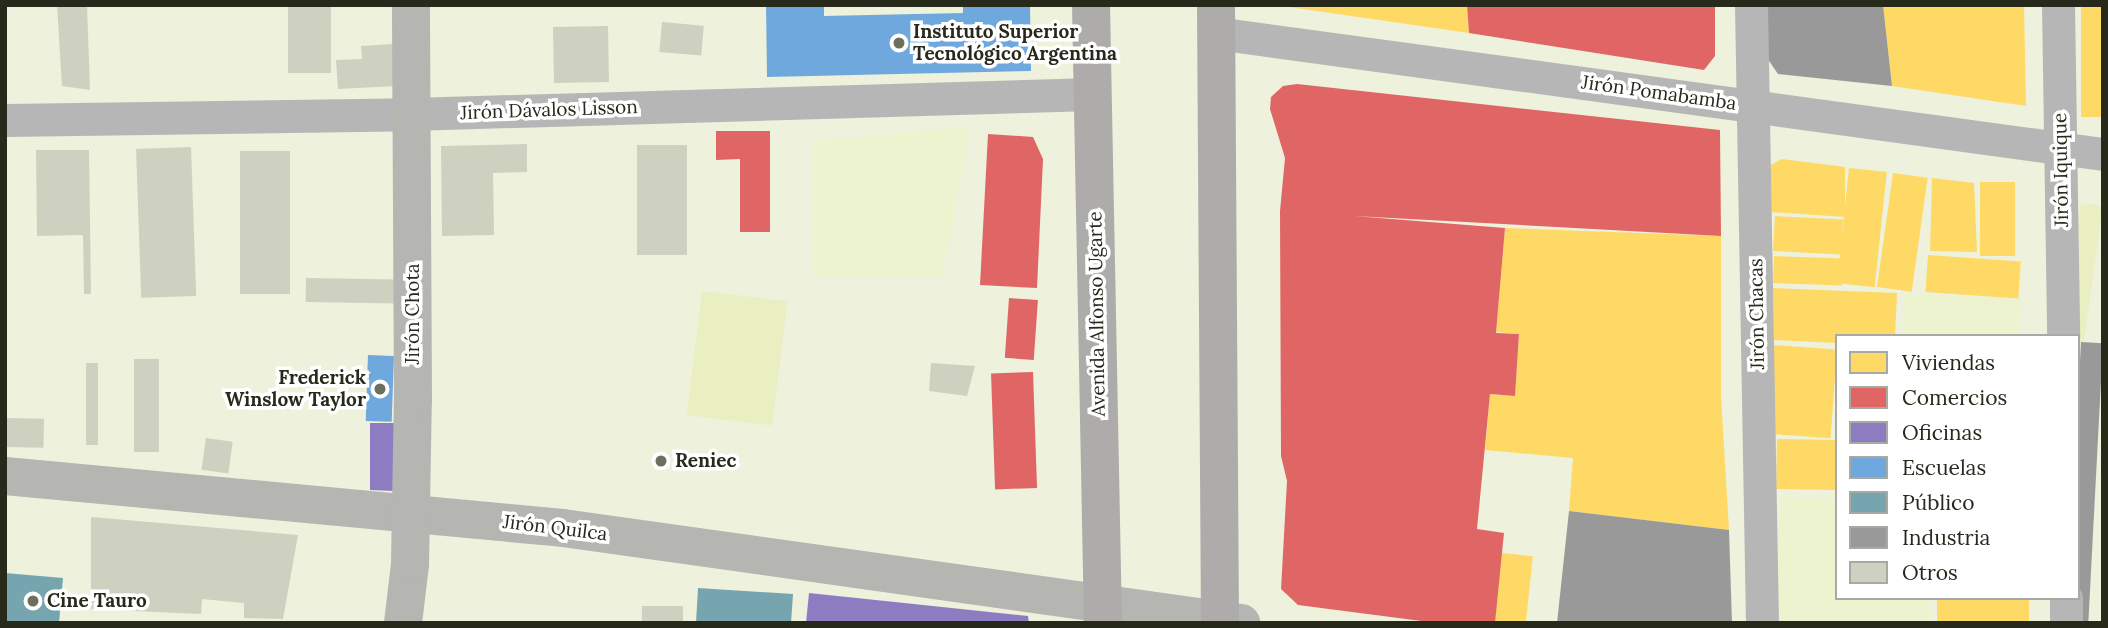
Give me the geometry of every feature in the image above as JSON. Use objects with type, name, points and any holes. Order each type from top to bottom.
[{"type":"main road","name":"Avenida Alfonso Ugarte","points":[[1091,5],[1103,613]]},
{"type":"main road","points":[[1216,19],[1227,622]]},
{"type":"street","name":"Jirón Chota","points":[[403,623],[411,513],[411,5]]},
{"type":"street","name":"Jirón Chacas","points":[[1751,5],[1762,623]]},
{"type":"street","name":"Jirón Iquique","points":[[2058,5],[2063,334]]},
{"type":"street","name":"Jirón Pomabamba","points":[[1216,19],[1753,106],[2103,154]]},
{"type":"street","name":"Jirón Dávalos Lisson","points":[[5,120],[411,114],[1093,94]]},
{"type":"street","name":"Jirón Quilca","points":[[5,476],[563,528],[1103,613],[1227,622]]},
{"type":"street","points":[[2066,600],[2066,623]]},
{"type":"shaded area","points":[[970,127],[942,278],[813,278],[814,141]]},
{"type":"shaded area","points":[[2081,203],[2103,206],[2083,344],[2080,343],[2080,334],[2063,334]]},
{"type":"shaded area","points":[[702,291],[787,301],[772,426],[687,415]]},
{"type":"shaded area","points":[[1904,294],[2021,298],[2020,334],[1903,334]]},
{"type":"shaded area","points":[[1780,497],[1835,498],[1835,600],[1931,600],[1931,623],[1777,623]]},
{"type":"building: Viviendas","points":[[1289,5],[1467,5],[1469,33],[1289,7]]},
{"type":"building: Viviendas","points":[[1883,5],[2024,5],[2026,106],[1892,86]]},
{"type":"building: Viviendas","points":[[2081,5],[2103,5],[2103,117],[2081,117]]},
{"type":"building: Viviendas","points":[[1782,159],[1845,167],[1845,217],[1770,212],[1769,166]]},
{"type":"building: Viviendas","points":[[1849,168],[1887,172],[1875,287],[1837,283]]},
{"type":"building: Viviendas","points":[[1893,173],[1928,178],[1912,292],[1877,287]]},
{"type":"building: Viviendas","points":[[1932,178],[1974,183],[1977,252],[1930,251]]},
{"type":"building: Viviendas","points":[[1980,182],[2015,182],[2015,256],[1980,256]]},
{"type":"building: Viviendas","points":[[1775,216],[1843,220],[1841,255],[1773,251]]},
{"type":"building: Viviendas","points":[[1505,228],[1721,236],[1721,396],[1729,530],[1569,511],[1573,458],[1485,450],[1490,394],[1515,396],[1519,334],[1496,332]]},
{"type":"building: Viviendas","points":[[1928,255],[2021,261],[2018,298],[1925,292]]},
{"type":"building: Viviendas","points":[[1774,256],[1843,258],[1842,285],[1773,283]]},
{"type":"building: Viviendas","points":[[1773,288],[1897,293],[1895,334],[1835,334],[1835,343],[1774,340]]},
{"type":"building: Viviendas","points":[[1773,345],[1835,349],[1831,438],[1767,434]]},
{"type":"building: Viviendas","points":[[1777,439],[1835,440],[1835,490],[1776,489]]},
{"type":"building: Viviendas","points":[[1502,553],[1533,556],[1526,623],[1495,623]]},
{"type":"building: Viviendas","points":[[1937,600],[2029,600],[2029,623],[1937,623]]},
{"type":"building: Comercios","points":[[1467,5],[1715,5],[1715,56],[1704,70],[1469,33]]},
{"type":"building: Comercios","points":[[1297,84],[1720,130],[1721,236],[1354,216],[1505,228],[1496,333],[1519,334],[1515,396],[1490,394],[1477,529],[1504,533],[1495,623],[1437,623],[1298,605],[1281,589],[1287,481],[1281,456],[1280,211],[1285,158],[1270,109],[1271,97],[1283,86]]},
{"type":"building: Comercios","points":[[716,131],[770,131],[770,232],[740,232],[740,159],[716,160]]},
{"type":"building: Comercios","points":[[988,134],[1033,137],[1043,159],[1037,288],[980,285]]},
{"type":"building: Comercios","points":[[1009,298],[1038,300],[1034,360],[1005,358]]},
{"type":"building: Comercios","points":[[1033,372],[1037,488],[995,489],[991,373]]},
{"type":"building: Oficinas","points":[[370,423],[402,423],[394,491],[370,490]]},
{"type":"building: Oficinas","points":[[809,593],[1028,616],[1029,623],[806,623]]},
{"type":"building: Escuelas","name":"Instituto Superior Tecnológico Argentina","points":[[766,5],[824,5],[824,16],[963,13],[963,5],[1030,5],[1031,71],[767,77]]},
{"type":"building: Escuelas","name":"Frederick Winslow Taylor","points":[[368,355],[394,356],[392,422],[366,421]]},
{"type":"building: Público","name":"Cine Tauro","points":[[5,573],[63,578],[59,623],[5,623]]},
{"type":"building: Público","points":[[698,588],[793,594],[791,623],[696,623]]},
{"type":"building: Industria","points":[[1765,5],[1883,5],[1892,86],[1778,74],[1763,52]]},
{"type":"building: Industria","points":[[2081,342],[2103,343],[2088,623],[2074,623],[2066,623],[2067,600],[2080,600]]},
{"type":"building: Industria","points":[[1569,511],[1729,530],[1732,623],[1557,623]]},
{"type":"building: Otros","points":[[57,5],[87,5],[90,90],[62,86]]},
{"type":"building: Otros","points":[[288,5],[331,5],[331,73],[288,73]]},
{"type":"building: Otros","points":[[662,22],[704,26],[701,56],[659,52]]},
{"type":"building: Otros","points":[[608,26],[609,82],[554,83],[553,27]]},
{"type":"building: Otros","points":[[393,44],[396,86],[338,89],[336,60],[362,59],[361,46]]},
{"type":"building: Otros","points":[[527,144],[527,172],[493,173],[494,235],[442,236],[441,146]]},
{"type":"building: Otros","points":[[637,145],[687,145],[687,255],[637,255]]},
{"type":"building: Otros","points":[[191,147],[196,296],[141,298],[136,149]]},
{"type":"building: Otros","points":[[36,150],[89,150],[91,294],[84,294],[83,235],[37,236]]},
{"type":"building: Otros","points":[[240,151],[290,151],[290,294],[240,294]]},
{"type":"building: Otros","points":[[306,278],[397,280],[397,304],[306,302]]},
{"type":"building: Otros","points":[[134,359],[159,359],[159,452],[134,452]]},
{"type":"building: Otros","points":[[86,363],[98,363],[98,445],[86,445]]},
{"type":"building: Otros","points":[[931,363],[975,366],[967,396],[929,391]]},
{"type":"building: Otros","points":[[5,418],[44,419],[43,448],[5,447]]},
{"type":"building: Otros","points":[[206,438],[233,442],[228,473],[202,470]]},
{"type":"building: Otros","points":[[91,517],[298,535],[283,619],[244,618],[244,603],[202,599],[201,614],[91,609]]},
{"type":"building: Otros","points":[[642,606],[683,606],[683,623],[642,623]]},
{"type":"place","name":"Instituto Superior Tecnológico Argentina","points":[[899,43]]},
{"type":"place","name":"Frederick Winslow Taylor","points":[[380,389]]},
{"type":"place","name":"Reniec","points":[[661,461]]},
{"type":"place","name":"Cine Tauro","points":[[33,601]]}]
